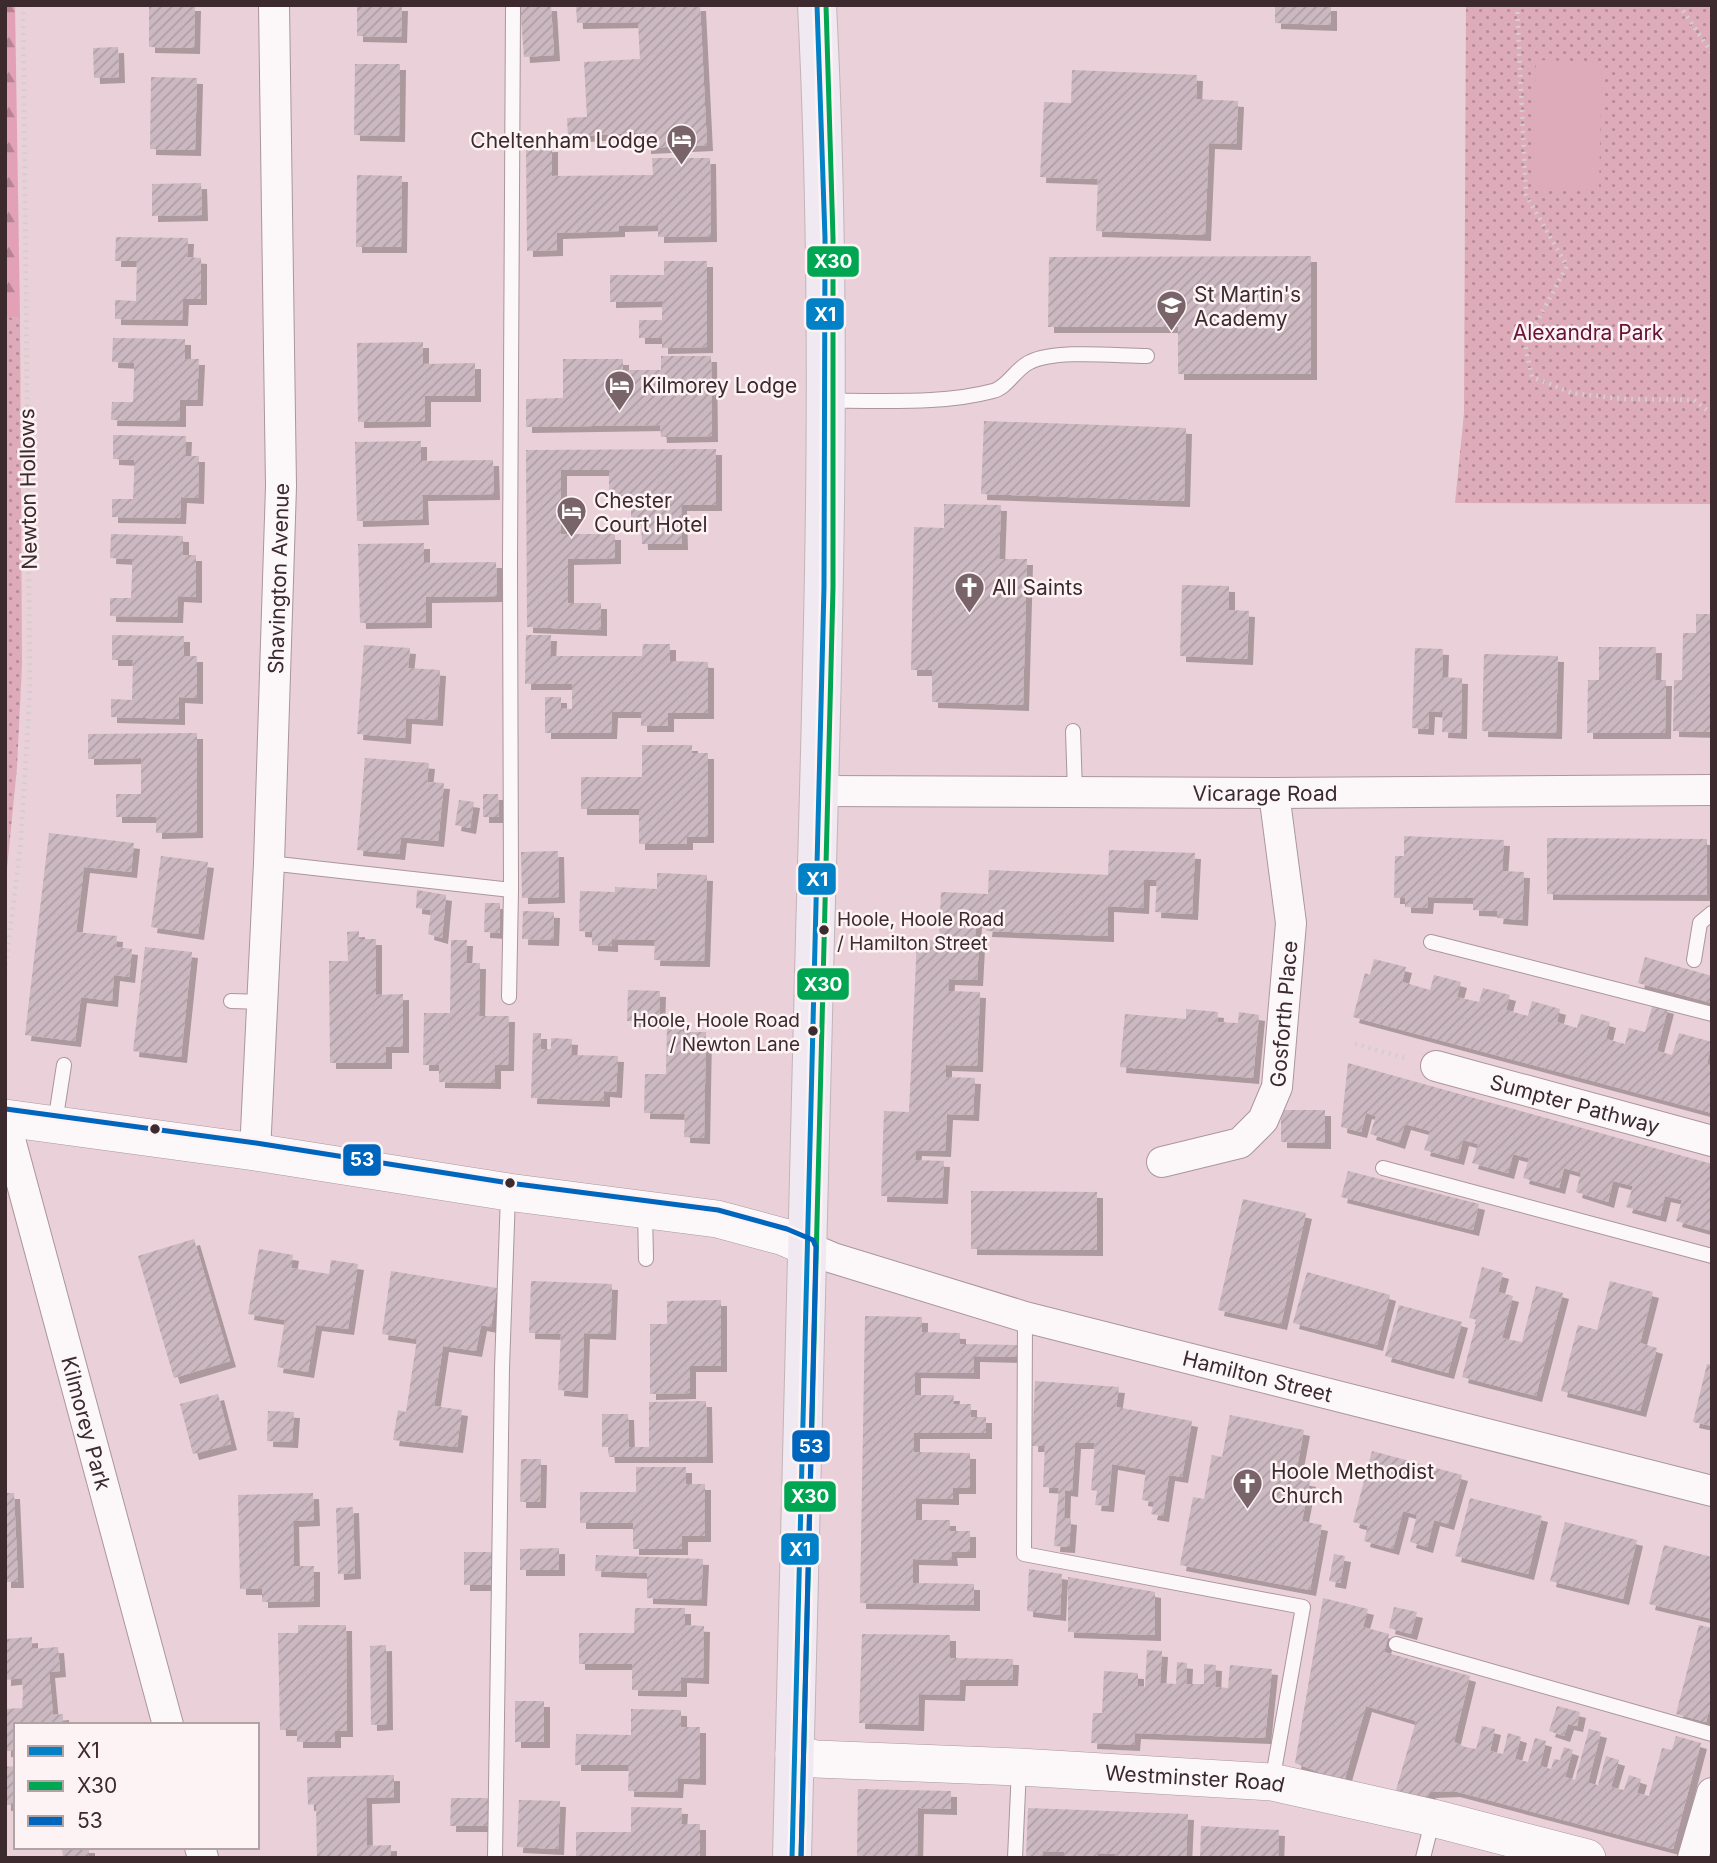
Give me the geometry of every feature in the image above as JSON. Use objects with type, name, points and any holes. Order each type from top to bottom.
[{"type":"highway","points":[[792,1858],[820,791],[827,401],[824,197],[817,5]]},
{"type":"street","name":"Shavington Avenue","points":[[255,1152],[269,863],[281,486],[274,5]]},
{"type":"street","name":"Vicarage Road","points":[[820,791],[1274,793],[1712,790]]},
{"type":"street","name":"Gosforth Place","points":[[1163,1162],[1240,1143],[1264,1120],[1277,1087],[1291,923],[1274,793]]},
{"type":"street","name":"Sumpter Pathway","points":[[1436,1066],[1712,1141]]},
{"type":"street","points":[[5,1119],[255,1152],[508,1192],[717,1219],[784,1237],[807,1247]]},
{"type":"street","name":"Kilmorey Park","points":[[5,1119],[166,1723]]},
{"type":"street","name":"Hamilton Street","points":[[807,1247],[833,1258],[1025,1317],[1712,1491]]},
{"type":"street","name":"Westminster Road","points":[[794,1754],[816,1759],[1019,1767],[1272,1782],[1433,1818],[1587,1858]]},
{"type":"street","points":[[1693,1858],[1712,1793]]},
{"type":"lane","points":[[509,997],[513,8]]},
{"type":"lane","points":[[827,401],[964,398],[997,390],[1030,361],[1060,355],[1147,356]]},
{"type":"lane","points":[[1073,731],[1074,792]]},
{"type":"lane","points":[[269,863],[511,891]]},
{"type":"lane","points":[[1694,960],[1700,923],[1712,913]]},
{"type":"lane","points":[[1431,942],[1712,1014]]},
{"type":"lane","points":[[232,1001],[262,1002]]},
{"type":"lane","points":[[55,1124],[64,1065]]},
{"type":"lane","points":[[1383,1168],[1712,1256]]},
{"type":"lane","points":[[495,1858],[502,1368],[508,1192]]},
{"type":"lane","points":[[645,1210],[646,1259]]},
{"type":"lane","points":[[1025,1317],[1024,1554],[1303,1607],[1272,1782]]},
{"type":"lane","points":[[1396,1644],[1712,1734]]},
{"type":"lane","points":[[1015,1858],[1019,1767]]},
{"type":"lane","points":[[1423,1858],[1433,1818]]},
{"type":"path","name":"Newton Hollows","points":[[5,972],[21,841],[30,688],[23,5]]},
{"type":"path","points":[[1517,5],[1526,195],[1567,266],[1525,344],[1532,377],[1572,393],[1694,400],[1712,414]]},
{"type":"path","points":[[1679,5],[1712,53]]},
{"type":"path","points":[[1355,1044],[1436,1066]]},
{"type":"green space","points":[[5,5],[15,5],[20,318],[6,317]]},
{"type":"green space","name":"Alexandra Park","points":[[1466,5],[1712,5],[1712,504],[1455,503],[1464,413]]},
{"type":"green space","points":[[1536,60],[1602,62],[1599,190],[1531,187]]},
{"type":"green space","points":[[6,317],[20,318],[22,664],[17,767],[5,889]]},
{"type":"building","points":[[149,5],[195,5],[194,48],[149,47]]},
{"type":"building","points":[[357,5],[402,5],[401,37],[357,36]]},
{"type":"building","points":[[520,5],[551,5],[554,55],[524,57]]},
{"type":"building","points":[[576,5],[700,5],[707,145],[645,148],[645,132],[568,137],[567,118],[587,117],[584,62],[640,59],[638,22],[577,23]]},
{"type":"building","points":[[1275,5],[1331,5],[1331,25],[1275,23]]},
{"type":"building","points":[[118,47],[119,77],[94,78],[93,48]]},
{"type":"building","points":[[355,64],[400,64],[399,136],[354,135]]},
{"type":"building","points":[[1072,70],[1197,75],[1196,99],[1238,101],[1236,144],[1209,143],[1205,235],[1096,231],[1098,179],[1040,177],[1044,102],[1071,103]]},
{"type":"building","points":[[151,77],[197,78],[195,150],[150,149]]},
{"type":"building","points":[[552,146],[552,176],[653,175],[652,158],[710,158],[711,236],[658,237],[658,225],[619,226],[619,231],[557,233],[557,250],[527,251],[526,147]]},
{"type":"building","points":[[357,175],[402,176],[401,247],[356,247]]},
{"type":"building","points":[[201,183],[202,215],[152,216],[152,184]]},
{"type":"building","points":[[116,237],[188,238],[187,257],[201,258],[201,299],[183,299],[182,320],[115,319],[115,300],[136,301],[137,261],[115,261]]},
{"type":"building","points":[[1311,256],[1311,374],[1178,374],[1178,327],[1048,327],[1049,257]]},
{"type":"building","points":[[664,261],[707,261],[707,347],[662,348],[662,338],[639,338],[639,320],[662,320],[662,301],[610,302],[610,275],[664,275]]},
{"type":"building","points":[[113,338],[185,339],[185,359],[199,359],[197,400],[180,400],[180,421],[111,420],[112,402],[133,402],[134,379],[134,363],[112,362]]},
{"type":"building","points":[[423,342],[423,364],[475,363],[475,396],[425,396],[425,421],[358,422],[357,343]]},
{"type":"building","points":[[661,356],[711,356],[712,436],[661,437],[660,425],[526,427],[526,399],[563,398],[563,359],[623,359],[623,370],[661,370]]},
{"type":"building","points":[[984,421],[1186,428],[1184,501],[981,494]]},
{"type":"building","points":[[113,435],[186,436],[185,456],[199,456],[198,498],[181,497],[180,518],[112,517],[112,499],[133,499],[134,476],[134,460],[113,459]]},
{"type":"building","points":[[421,441],[421,461],[493,460],[494,494],[422,495],[423,519],[357,521],[355,442]]},
{"type":"building","name":"Chester Court Hotel","points":[[716,449],[716,505],[681,505],[682,544],[642,544],[641,519],[631,519],[631,495],[609,495],[609,470],[561,470],[561,534],[615,534],[615,558],[568,559],[568,603],[601,603],[601,630],[527,627],[526,450]]},
{"type":"building","name":"All Saints","points":[[944,504],[1001,505],[999,559],[1027,559],[1023,705],[932,702],[932,670],[911,670],[914,527],[944,528]]},
{"type":"building","points":[[111,534],[183,536],[183,555],[196,555],[196,597],[178,596],[177,617],[110,616],[110,598],[131,598],[132,575],[132,559],[110,558]]},
{"type":"building","points":[[424,543],[424,563],[496,562],[497,596],[426,597],[426,622],[360,623],[358,544]]},
{"type":"building","points":[[1182,585],[1229,586],[1229,610],[1249,611],[1247,659],[1180,656]]},
{"type":"building","points":[[1696,614],[1712,614],[1712,732],[1673,731],[1674,680],[1682,680],[1683,633],[1696,633]]},
{"type":"building","points":[[112,635],[184,636],[184,656],[197,656],[197,698],[179,697],[179,719],[111,717],[111,699],[132,700],[133,660],[112,660]]},
{"type":"building","points":[[526,635],[551,635],[550,656],[642,656],[643,644],[670,644],[670,661],[708,662],[708,713],[668,713],[668,726],[641,726],[641,712],[612,712],[611,733],[545,733],[545,697],[561,697],[561,708],[572,709],[572,684],[525,684]]},
{"type":"building","points":[[364,645],[410,648],[408,668],[440,670],[437,720],[406,718],[405,738],[357,734]]},
{"type":"building","points":[[1599,647],[1656,647],[1655,680],[1666,680],[1665,733],[1587,733],[1588,680],[1599,680]]},
{"type":"building","points":[[1415,648],[1443,649],[1442,677],[1462,678],[1461,733],[1442,732],[1443,712],[1429,711],[1428,729],[1412,728]]},
{"type":"building","points":[[1484,654],[1558,656],[1556,733],[1482,731]]},
{"type":"building","points":[[197,733],[197,832],[156,833],[156,817],[116,817],[116,794],[141,794],[141,758],[88,759],[88,734]]},
{"type":"building","points":[[642,745],[692,745],[692,753],[708,753],[708,837],[687,837],[687,844],[639,844],[639,809],[581,809],[581,777],[642,777]]},
{"type":"building","points":[[365,758],[429,763],[427,782],[444,783],[438,841],[401,837],[399,854],[357,850]]},
{"type":"building","points":[[483,794],[498,794],[499,817],[483,817]]},
{"type":"building","points":[[459,800],[474,802],[470,828],[455,825]]},
{"type":"building","points":[[49,833],[134,843],[131,872],[84,867],[76,932],[117,936],[116,947],[132,949],[129,977],[114,975],[112,1001],[81,997],[75,1041],[25,1035]]},
{"type":"building","points":[[1404,836],[1504,840],[1502,871],[1524,872],[1522,920],[1497,918],[1498,911],[1473,910],[1473,898],[1428,897],[1427,908],[1405,907],[1405,898],[1394,898],[1395,856],[1404,856]]},
{"type":"building","points":[[1547,838],[1707,839],[1707,895],[1547,894]]},
{"type":"building","points":[[1109,850],[1195,853],[1192,914],[1155,912],[1157,880],[1144,880],[1143,908],[1108,906],[1108,936],[986,931],[987,923],[976,922],[975,943],[979,943],[977,980],[949,979],[948,991],[980,992],[977,1066],[946,1065],[946,1077],[975,1078],[973,1115],[947,1114],[945,1151],[916,1150],[915,1160],[944,1161],[942,1198],[881,1196],[884,1111],[909,1112],[917,939],[939,941],[941,892],[988,894],[989,870],[1108,875]]},
{"type":"building","points":[[558,851],[559,897],[522,898],[521,852]]},
{"type":"building","points":[[161,856],[208,862],[198,934],[151,927]]},
{"type":"building","points":[[657,873],[707,875],[704,961],[654,960],[655,940],[612,939],[612,946],[592,945],[592,932],[579,931],[580,891],[615,892],[615,887],[657,889]]},
{"type":"building","points":[[417,890],[446,895],[442,938],[428,934],[431,910],[416,908]]},
{"type":"building","points":[[485,903],[500,903],[500,933],[484,932]]},
{"type":"building","points":[[523,911],[554,912],[553,940],[522,939]]},
{"type":"building","points":[[359,931],[359,939],[376,939],[376,995],[403,994],[403,1047],[386,1047],[386,1063],[330,1063],[329,961],[348,961],[347,932]]},
{"type":"building","points":[[451,940],[467,940],[466,963],[480,963],[479,1016],[509,1016],[508,1065],[495,1065],[495,1083],[439,1082],[439,1065],[423,1065],[424,1013],[450,1013]]},
{"type":"building","points":[[145,947],[192,952],[181,1057],[133,1051]]},
{"type":"building","points":[[1645,957],[1712,976],[1712,1003],[1638,983]]},
{"type":"building","points":[[1374,959],[1406,967],[1402,982],[1430,990],[1434,975],[1461,982],[1457,997],[1479,1002],[1483,988],[1510,995],[1506,1010],[1528,1016],[1532,1001],[1560,1009],[1557,1022],[1577,1028],[1581,1014],[1610,1022],[1606,1039],[1625,1044],[1629,1028],[1645,1032],[1653,1004],[1668,1008],[1657,1051],[1672,1055],[1679,1033],[1712,1042],[1707,1064],[1712,1066],[1712,1113],[1353,1017],[1365,973],[1370,975]]},
{"type":"building","points":[[628,990],[660,991],[659,1022],[627,1021]]},
{"type":"building","points":[[1186,1009],[1218,1012],[1217,1022],[1238,1023],[1239,1012],[1259,1015],[1253,1078],[1120,1067],[1125,1014],[1186,1019]]},
{"type":"building","points":[[667,1021],[683,1021],[683,1032],[706,1032],[704,1138],[684,1137],[685,1114],[644,1113],[645,1074],[666,1074]]},
{"type":"building","points":[[533,1033],[541,1033],[541,1049],[551,1049],[551,1038],[572,1039],[571,1055],[618,1056],[616,1092],[604,1091],[604,1101],[531,1098]]},
{"type":"building","points":[[1348,1063],[1712,1164],[1712,1231],[1676,1221],[1682,1200],[1665,1196],[1660,1216],[1626,1207],[1633,1186],[1613,1181],[1608,1202],[1576,1192],[1581,1173],[1564,1168],[1559,1188],[1523,1178],[1529,1158],[1513,1154],[1508,1173],[1472,1163],[1478,1144],[1463,1140],[1458,1159],[1424,1150],[1430,1131],[1405,1124],[1399,1143],[1370,1134],[1376,1116],[1366,1113],[1361,1132],[1341,1127]]},
{"type":"building","points":[[1281,1110],[1325,1110],[1325,1143],[1281,1142]]},
{"type":"building","points":[[1348,1171],[1479,1204],[1473,1230],[1341,1197]]},
{"type":"building","points":[[971,1191],[1097,1192],[1097,1250],[971,1249]]},
{"type":"building","points":[[1243,1199],[1306,1213],[1281,1324],[1218,1310]]},
{"type":"building","points":[[194,1239],[230,1361],[174,1378],[138,1256]]},
{"type":"building","points":[[259,1249],[293,1255],[291,1268],[329,1274],[331,1260],[358,1264],[348,1329],[316,1325],[308,1372],[277,1367],[285,1320],[248,1314]]},
{"type":"building","points":[[1482,1267],[1503,1273],[1498,1292],[1513,1296],[1502,1338],[1522,1342],[1536,1286],[1563,1293],[1536,1396],[1462,1377],[1477,1320],[1469,1318]]},
{"type":"building","points":[[391,1271],[497,1288],[491,1327],[481,1325],[476,1351],[443,1346],[434,1406],[462,1410],[457,1447],[393,1440],[398,1410],[406,1412],[417,1339],[382,1334]]},
{"type":"building","points":[[1307,1272],[1390,1295],[1377,1345],[1293,1323]]},
{"type":"building","points":[[531,1281],[612,1284],[610,1334],[584,1333],[582,1392],[558,1390],[561,1334],[529,1333]]},
{"type":"building","points":[[1610,1281],[1653,1292],[1640,1343],[1657,1348],[1640,1411],[1561,1391],[1578,1325],[1597,1330]]},
{"type":"building","points":[[721,1300],[721,1366],[690,1366],[690,1393],[650,1394],[650,1324],[667,1324],[667,1301]]},
{"type":"building","points":[[1399,1305],[1462,1322],[1448,1373],[1385,1356]]},
{"type":"building","points":[[865,1316],[922,1317],[922,1332],[960,1333],[960,1344],[1017,1345],[1017,1357],[974,1356],[974,1373],[915,1372],[915,1395],[954,1395],[953,1404],[971,1404],[971,1417],[986,1417],[986,1433],[914,1433],[914,1452],[970,1453],[970,1488],[953,1488],[953,1499],[916,1498],[916,1520],[950,1520],[950,1531],[970,1531],[970,1552],[951,1552],[952,1560],[913,1559],[913,1583],[974,1584],[974,1605],[860,1603]]},
{"type":"building","points":[[1707,1364],[1712,1365],[1712,1426],[1693,1422]]},
{"type":"building","points":[[1035,1381],[1119,1387],[1116,1407],[1192,1421],[1182,1477],[1169,1475],[1163,1516],[1151,1514],[1154,1502],[1142,1500],[1146,1470],[1112,1464],[1108,1506],[1095,1505],[1097,1491],[1091,1490],[1095,1443],[1075,1443],[1072,1491],[1065,1490],[1064,1518],[1071,1519],[1069,1547],[1054,1546],[1059,1488],[1043,1487],[1045,1446],[1032,1446]]},
{"type":"building","points":[[218,1394],[231,1444],[193,1454],[180,1404]]},
{"type":"building","points":[[706,1401],[707,1457],[609,1457],[608,1447],[602,1447],[602,1414],[628,1414],[629,1447],[649,1447],[649,1402]]},
{"type":"building","points":[[268,1411],[294,1412],[292,1442],[267,1441]]},
{"type":"building","name":"Hoole Methodist Church","points":[[1230,1415],[1304,1430],[1295,1478],[1310,1481],[1302,1521],[1322,1525],[1310,1590],[1180,1565],[1193,1497],[1204,1499],[1212,1455],[1222,1457]]},
{"type":"building","points":[[1372,1451],[1462,1475],[1448,1524],[1434,1520],[1427,1547],[1410,1542],[1417,1515],[1403,1511],[1393,1549],[1364,1541],[1368,1526],[1353,1522]]},
{"type":"building","points":[[521,1459],[541,1459],[540,1502],[520,1502]]},
{"type":"building","points":[[636,1467],[686,1467],[686,1484],[705,1484],[705,1536],[682,1536],[682,1549],[633,1549],[633,1523],[580,1523],[580,1492],[636,1492]]},
{"type":"building","points":[[5,1493],[14,1493],[18,1582],[5,1582]]},
{"type":"building","points":[[313,1493],[314,1520],[293,1521],[294,1566],[314,1566],[314,1601],[262,1602],[262,1589],[240,1589],[238,1495]]},
{"type":"building","points":[[1470,1498],[1542,1516],[1528,1574],[1455,1556]]},
{"type":"building","points":[[353,1507],[355,1573],[338,1574],[336,1508]]},
{"type":"building","points":[[1565,1522],[1637,1540],[1623,1599],[1550,1581]]},
{"type":"building","points":[[1664,1545],[1712,1557],[1712,1619],[1649,1604]]},
{"type":"building","points":[[559,1548],[559,1570],[520,1570],[520,1549]]},
{"type":"building","points":[[464,1552],[494,1552],[494,1585],[464,1585]]},
{"type":"building","points":[[1334,1554],[1345,1556],[1340,1583],[1329,1581]]},
{"type":"building","points":[[596,1555],[703,1559],[701,1600],[647,1598],[647,1573],[595,1571]]},
{"type":"building","points":[[1029,1569],[1062,1574],[1060,1615],[1027,1611]]},
{"type":"building","points":[[1068,1577],[1155,1592],[1155,1635],[1068,1632]]},
{"type":"building","points":[[1323,1598],[1368,1609],[1363,1627],[1389,1634],[1384,1652],[1470,1676],[1454,1742],[1465,1747],[1476,1749],[1482,1726],[1495,1729],[1490,1751],[1503,1754],[1508,1733],[1521,1737],[1515,1759],[1528,1762],[1535,1738],[1546,1741],[1540,1766],[1551,1769],[1554,1759],[1560,1760],[1564,1747],[1573,1750],[1565,1777],[1575,1780],[1589,1729],[1601,1732],[1588,1783],[1598,1785],[1606,1756],[1619,1760],[1611,1787],[1624,1790],[1629,1775],[1641,1779],[1637,1793],[1649,1796],[1662,1748],[1672,1750],[1676,1736],[1701,1743],[1673,1849],[1454,1791],[1430,1792],[1426,1799],[1394,1797],[1416,1721],[1366,1706],[1344,1782],[1295,1763]]},
{"type":"building","points":[[1394,1607],[1417,1612],[1411,1634],[1389,1628]]},
{"type":"building","points":[[635,1608],[685,1608],[685,1625],[704,1626],[703,1678],[681,1677],[681,1691],[632,1690],[632,1664],[579,1664],[579,1633],[634,1633]]},
{"type":"building","points":[[298,1625],[346,1625],[347,1731],[335,1731],[335,1742],[297,1742],[297,1730],[280,1730],[278,1633],[298,1633]]},
{"type":"building","points":[[1699,1625],[1712,1628],[1712,1701],[1706,1722],[1676,1714]]},
{"type":"building","points":[[862,1634],[950,1635],[950,1658],[1013,1659],[1012,1680],[960,1680],[959,1695],[919,1694],[918,1725],[859,1723]]},
{"type":"building","points":[[32,1637],[32,1649],[58,1647],[60,1671],[49,1672],[53,1715],[63,1714],[63,1723],[14,1723],[14,1751],[5,1751],[5,1709],[22,1708],[22,1678],[5,1680],[5,1639]]},
{"type":"building","points":[[386,1645],[387,1724],[371,1725],[370,1646]]},
{"type":"building","points":[[1147,1650],[1162,1651],[1160,1683],[1176,1684],[1177,1662],[1187,1663],[1186,1684],[1204,1684],[1204,1664],[1216,1665],[1215,1687],[1228,1688],[1230,1665],[1272,1669],[1265,1738],[1135,1733],[1134,1745],[1091,1743],[1093,1713],[1102,1713],[1104,1671],[1138,1673],[1138,1686],[1145,1687]]},
{"type":"building","points":[[515,1701],[544,1701],[544,1742],[515,1742]]},
{"type":"building","points":[[1557,1706],[1580,1712],[1577,1726],[1568,1724],[1564,1736],[1549,1731]]},
{"type":"building","points":[[631,1709],[681,1710],[681,1727],[700,1727],[700,1779],[678,1778],[677,1792],[628,1791],[629,1765],[575,1765],[576,1734],[631,1735]]},
{"type":"building","points":[[14,1766],[14,1805],[5,1805],[5,1767]]},
{"type":"building","points":[[394,1775],[394,1797],[366,1798],[367,1846],[391,1845],[391,1858],[317,1858],[316,1804],[308,1805],[307,1777]]},
{"type":"building","points":[[858,1789],[951,1791],[951,1809],[918,1808],[917,1858],[857,1858]]},
{"type":"building","points":[[451,1798],[490,1798],[490,1826],[450,1826]]},
{"type":"building","points":[[519,1800],[560,1801],[558,1849],[517,1847]]},
{"type":"building","points":[[631,1807],[682,1808],[681,1824],[700,1824],[700,1858],[576,1858],[576,1832],[631,1832]]},
{"type":"building","points":[[1028,1808],[1188,1814],[1186,1858],[1147,1855],[1146,1858],[1115,1858],[1116,1854],[1098,1853],[1098,1858],[1064,1858],[1064,1852],[1043,1851],[1042,1858],[1026,1858]]},
{"type":"building","points":[[1201,1826],[1279,1830],[1278,1858],[1200,1858]]},
{"type":"building","points":[[62,1849],[89,1849],[89,1858],[63,1858]]},
{"type":"transit line","name":"X1","points":[[792,1858],[824,587],[825,238],[817,5]]},
{"type":"transit line","name":"X30","points":[[801,1858],[833,587],[833,238],[826,5]]},
{"type":"transit line","name":"53","points":[[6,1109],[256,1143],[509,1183],[718,1210],[787,1229],[813,1240],[816,1247],[801,1858]]},
{"type":"place","name":"Cheltenham Lodge","points":[[681,167]]},
{"type":"place","name":"St Martin's Academy","points":[[1171,333]]},
{"type":"place","name":"Kilmorey Lodge","points":[[619,412]]},
{"type":"place","name":"Chester Court Hotel","points":[[571,539]]},
{"type":"place","name":"All Saints","points":[[969,614]]},
{"type":"place","name":"Hoole, Hoole Road / Hamilton Street","points":[[824,930]]},
{"type":"place","name":"Hoole, Hoole Road / Newton Lane","points":[[813,1031]]},
{"type":"place","name":"Hoole Methodist Church","points":[[1248,1510]]}]
